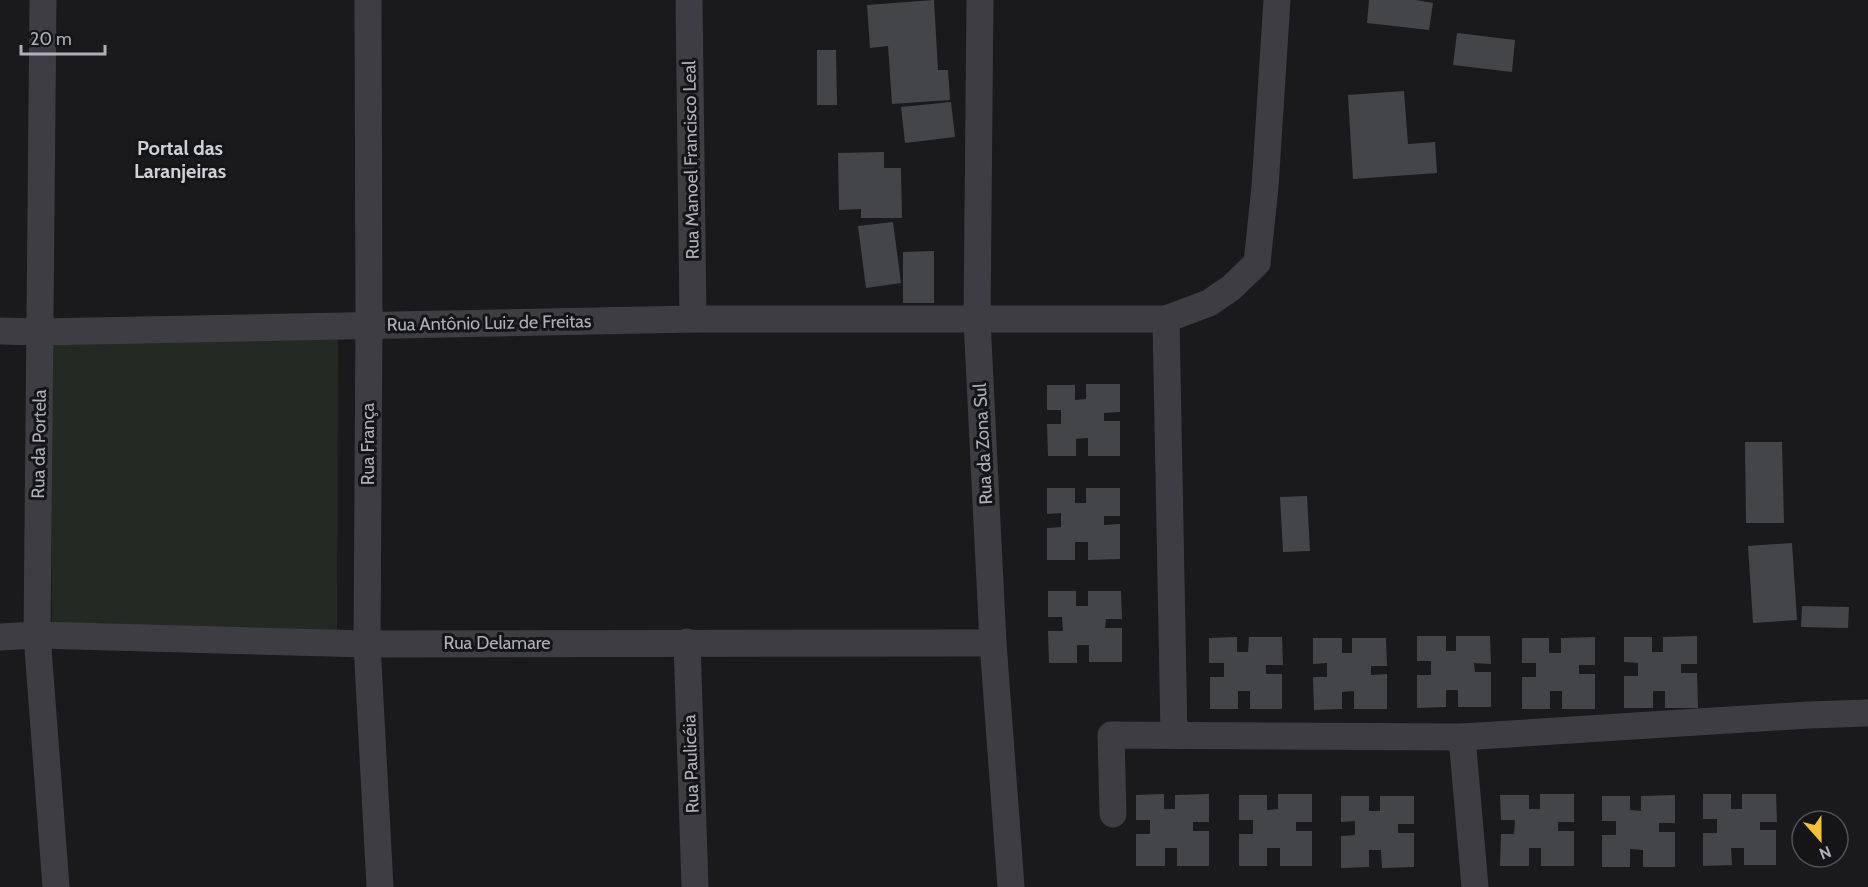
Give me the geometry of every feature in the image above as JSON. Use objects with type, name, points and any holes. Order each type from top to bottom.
[{"type":"street","name":"Rua da Portela","points":[[44,0],[37,635],[56,887]]},
{"type":"street","name":"Rua França","points":[[368,0],[367,644],[380,887]]},
{"type":"street","name":"Rua Manoel Francisco Leal","points":[[689,0],[693,319]]},
{"type":"street","name":"Rua da Zona Sul","points":[[980,0],[977,320],[993,643],[1011,887]]},
{"type":"street","points":[[1174,735],[1166,319],[1209,303],[1231,288],[1257,263],[1265,187],[1277,0]]},
{"type":"street","name":"Rua Antônio Luiz de Freitas","points":[[0,331],[693,319],[1166,319]]},
{"type":"street","name":"Rua Delamare","points":[[0,637],[37,635],[367,644],[993,643]]},
{"type":"street","name":"Rua Paulicéia","points":[[687,642],[695,887]]},
{"type":"street","points":[[1113,814],[1111,735],[1462,737],[1868,713]]},
{"type":"street","points":[[1462,737],[1475,887]]},
{"type":"shaded area","points":[[51,339],[338,340],[337,631],[52,631]]},
{"type":"building","points":[[934,0],[938,70],[948,70],[950,100],[892,104],[888,46],[870,48],[867,5]]},
{"type":"building","points":[[1369,0],[1416,0],[1433,3],[1429,30],[1367,23]]},
{"type":"building","points":[[1457,33],[1515,40],[1512,72],[1453,65]]},
{"type":"building","points":[[817,50],[836,50],[837,105],[817,105]]},
{"type":"building","points":[[1404,91],[1408,144],[1435,142],[1437,173],[1353,179],[1348,95]]},
{"type":"building","points":[[951,102],[955,137],[905,143],[901,107]]},
{"type":"building","points":[[884,152],[884,168],[901,168],[902,218],[861,218],[861,209],[839,210],[838,153]]},
{"type":"building","points":[[893,222],[901,283],[866,288],[858,226]]},
{"type":"building","points":[[934,251],[934,303],[903,303],[903,252]]},
{"type":"building","points":[[1086,384],[1120,384],[1120,412],[1104,413],[1104,421],[1120,421],[1120,456],[1088,456],[1088,438],[1076,439],[1076,456],[1048,456],[1047,424],[1061,424],[1061,410],[1047,410],[1047,385],[1075,385],[1075,400],[1086,399]]},
{"type":"building","points":[[1745,442],[1782,442],[1784,523],[1746,523]]},
{"type":"building","points":[[1047,488],[1075,488],[1075,503],[1086,503],[1086,488],[1120,488],[1120,516],[1104,516],[1104,525],[1120,524],[1120,559],[1088,560],[1088,542],[1075,542],[1075,560],[1047,560],[1047,528],[1061,527],[1061,513],[1047,514]]},
{"type":"building","points":[[1307,496],[1310,551],[1283,552],[1280,497]]},
{"type":"building","points":[[1792,543],[1797,620],[1753,623],[1748,546]]},
{"type":"building","points":[[1048,591],[1076,591],[1076,606],[1088,606],[1088,591],[1121,591],[1122,619],[1106,619],[1105,628],[1122,628],[1122,662],[1089,662],[1089,645],[1077,645],[1077,663],[1049,663],[1048,631],[1063,631],[1062,617],[1048,617]]},
{"type":"building","points":[[1802,606],[1849,607],[1848,628],[1801,627]]},
{"type":"building","points":[[1417,636],[1446,636],[1446,651],[1456,651],[1456,636],[1490,636],[1491,664],[1474,663],[1475,672],[1491,672],[1491,707],[1458,707],[1458,690],[1446,690],[1446,707],[1417,708],[1417,675],[1431,675],[1431,661],[1417,661]]},
{"type":"building","points":[[1697,636],[1697,664],[1681,664],[1681,673],[1697,673],[1698,708],[1665,708],[1665,691],[1653,691],[1653,708],[1624,708],[1624,676],[1638,676],[1638,663],[1624,662],[1624,637],[1652,637],[1652,652],[1663,652],[1663,637]]},
{"type":"building","points":[[1237,637],[1237,652],[1248,652],[1249,637],[1282,637],[1283,665],[1266,665],[1266,674],[1282,674],[1282,709],[1250,709],[1250,691],[1238,691],[1238,709],[1210,709],[1210,677],[1224,677],[1224,663],[1209,663],[1209,638]]},
{"type":"building","points":[[1595,637],[1595,665],[1579,665],[1579,674],[1595,674],[1595,709],[1562,709],[1562,691],[1550,691],[1550,709],[1522,709],[1522,677],[1536,677],[1536,663],[1522,663],[1522,638],[1549,638],[1549,653],[1561,653],[1561,638]]},
{"type":"building","points":[[1313,638],[1342,638],[1342,653],[1352,653],[1352,638],[1386,638],[1387,666],[1371,666],[1371,675],[1387,674],[1387,709],[1354,709],[1354,691],[1342,692],[1342,709],[1314,710],[1313,677],[1327,677],[1327,663],[1313,664]]},
{"type":"building","points":[[1164,794],[1164,809],[1175,809],[1175,795],[1209,794],[1209,822],[1193,822],[1193,831],[1209,831],[1209,866],[1177,866],[1177,848],[1165,848],[1165,866],[1136,866],[1136,834],[1150,834],[1150,820],[1136,820],[1136,795]]},
{"type":"building","points":[[1278,794],[1312,794],[1312,822],[1296,822],[1296,831],[1312,831],[1312,866],[1280,866],[1280,848],[1267,848],[1267,866],[1239,866],[1239,834],[1253,834],[1253,820],[1239,820],[1239,795],[1267,795],[1267,810],[1278,809]]},
{"type":"building","points":[[1540,794],[1574,794],[1574,822],[1558,822],[1558,831],[1574,831],[1574,866],[1541,866],[1541,848],[1529,848],[1529,866],[1500,866],[1501,834],[1514,834],[1515,820],[1501,820],[1500,795],[1529,795],[1529,809],[1540,809]]},
{"type":"building","points":[[1703,794],[1731,794],[1731,809],[1742,809],[1742,794],[1776,794],[1777,822],[1760,822],[1760,830],[1776,830],[1776,865],[1744,865],[1744,848],[1731,848],[1732,865],[1703,866],[1703,833],[1717,833],[1717,819],[1703,819]]},
{"type":"building","points":[[1675,795],[1675,823],[1659,823],[1659,832],[1675,832],[1675,867],[1643,867],[1643,850],[1630,849],[1630,867],[1602,867],[1602,835],[1616,835],[1616,821],[1602,821],[1602,796],[1630,796],[1630,810],[1641,811],[1641,796]]},
{"type":"building","points":[[1341,796],[1369,796],[1369,811],[1380,811],[1380,796],[1414,796],[1414,824],[1398,824],[1398,833],[1414,833],[1414,867],[1382,868],[1381,850],[1369,850],[1369,867],[1341,868],[1341,836],[1355,835],[1355,821],[1341,822]]},
{"type":"district","name":"Portal das Laranjeiras","points":[[180,160]]}]
